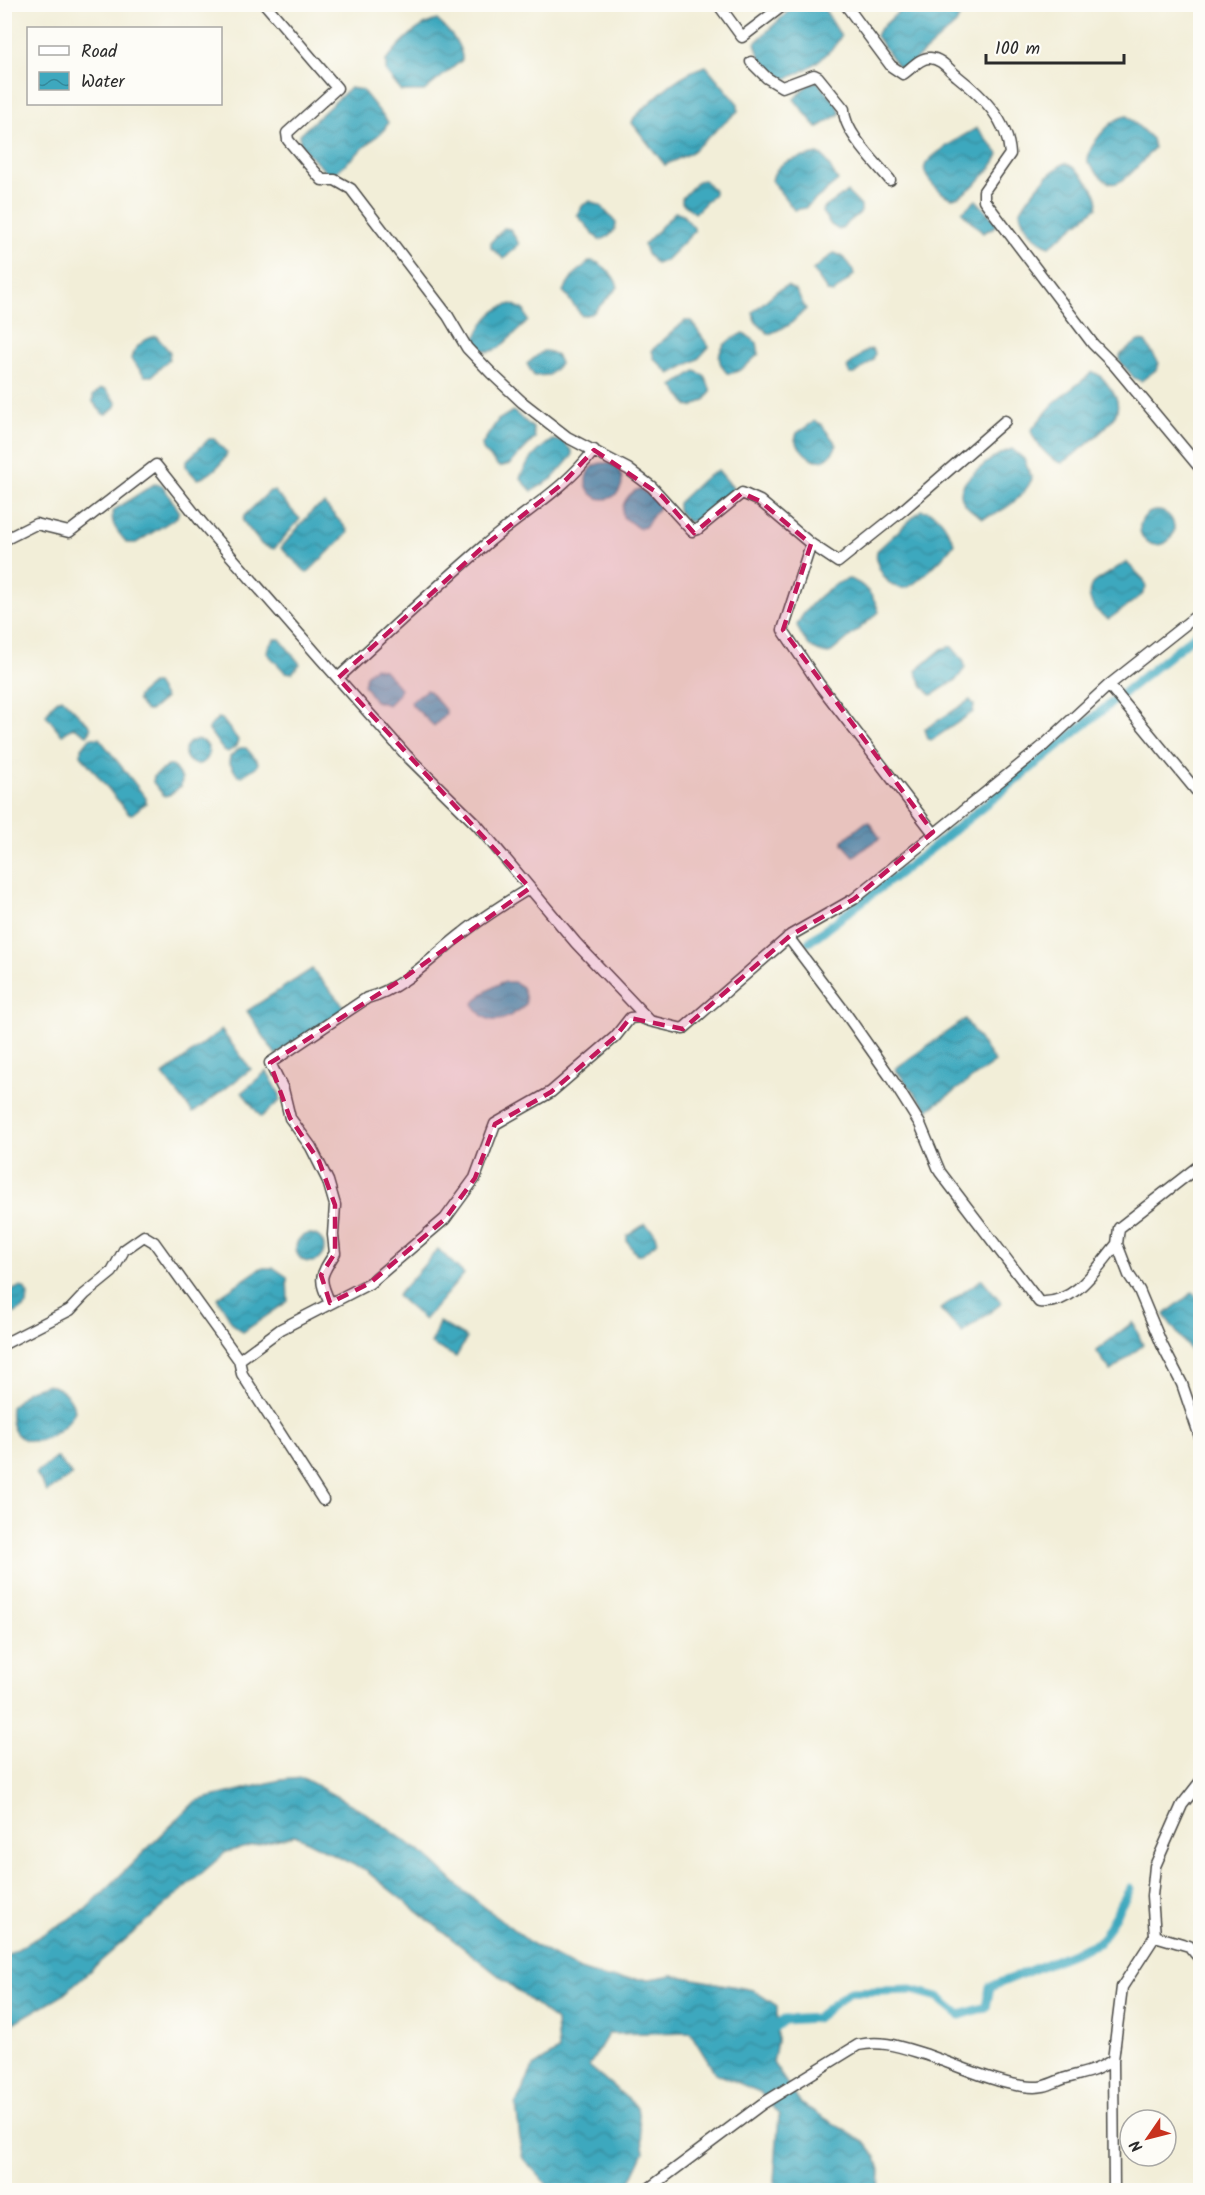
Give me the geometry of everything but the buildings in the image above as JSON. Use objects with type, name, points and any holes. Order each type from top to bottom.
[{"type":"street","points":[[265,4],[337,88],[287,134],[288,140],[322,180],[335,180],[351,189],[448,316],[467,348],[491,373],[567,437],[628,469],[657,491],[692,531],[698,529],[742,493],[760,501],[811,544],[838,562],[903,510],[1005,421]]},
{"type":"street","points":[[718,4],[742,37],[785,4]]},
{"type":"street","points":[[845,4],[899,73],[907,71],[923,59],[937,60],[971,85],[991,108],[1006,137],[1010,154],[984,191],[984,200],[1093,344],[1115,366],[1200,468]]},
{"type":"street","points":[[752,62],[767,78],[782,87],[814,75],[818,77],[844,109],[844,118],[849,128],[890,180]]},
{"type":"street","points":[[338,678],[484,546],[561,485],[585,463],[594,450]]},
{"type":"street","points":[[4,540],[36,524],[69,532],[156,465],[202,523],[407,756],[477,825],[576,943],[651,1021]]},
{"type":"street","points":[[811,544],[783,630],[825,692],[933,832]]},
{"type":"street","points":[[239,1360],[281,1329],[370,1283],[445,1219],[475,1178],[495,1124],[551,1092],[615,1037],[630,1018],[640,1017],[683,1029],[788,937],[854,899],[933,832],[1042,747],[1200,613]]},
{"type":"street","points":[[1111,688],[1200,795]]},
{"type":"street","points":[[330,1304],[322,1286],[321,1275],[335,1253],[333,1235],[335,1205],[319,1161],[290,1118],[283,1089],[270,1063],[367,998],[404,978],[439,954],[464,932],[530,888]]},
{"type":"street","points":[[788,937],[844,1011],[897,1087],[920,1124],[940,1172],[1039,1302],[1054,1303],[1082,1287],[1117,1244]]},
{"type":"street","points":[[1200,1165],[1119,1228],[1117,1244],[1129,1275],[1182,1384],[1200,1437]]},
{"type":"street","points":[[4,1344],[70,1310],[85,1294],[112,1272],[124,1250],[144,1236],[154,1242],[239,1360],[242,1374],[323,1500]]},
{"type":"street","points":[[1114,2190],[1113,2060],[1122,1987],[1155,1936],[1152,1896],[1155,1866],[1182,1805],[1200,1782]]},
{"type":"street","points":[[1155,1936],[1189,1947],[1200,1959]]},
{"type":"street","points":[[647,2190],[762,2104],[858,2045],[875,2041],[892,2044],[949,2061],[981,2075],[1022,2085],[1043,2086],[1064,2078],[1093,2073],[1113,2060]]},
{"type":"highlighted area","points":[[594,450],[662,496],[694,533],[742,493],[760,501],[811,544],[783,630],[933,832],[854,899],[791,935],[683,1029],[630,1018],[615,1037],[551,1092],[495,1124],[475,1178],[445,1219],[370,1283],[330,1303],[321,1275],[335,1253],[335,1205],[319,1161],[290,1118],[270,1063],[404,978],[530,888],[338,678],[484,546],[561,485]]},
{"type":"water","points":[[795,5],[822,5],[841,36],[837,43],[817,62],[785,79],[760,58],[755,43]]},
{"type":"water","points":[[906,5],[953,5],[961,13],[956,24],[906,68],[898,67],[876,36],[879,30]]},
{"type":"water","points":[[437,20],[457,43],[462,60],[424,91],[401,91],[386,72],[386,61],[415,31]]},
{"type":"water","points":[[706,66],[738,104],[738,111],[690,153],[665,165],[632,123],[634,118],[676,81]]},
{"type":"water","points":[[817,81],[837,104],[840,114],[817,128],[794,99],[810,83]]},
{"type":"water","points":[[350,88],[362,90],[388,122],[385,129],[335,173],[328,174],[301,146],[299,135]]},
{"type":"water","points":[[1127,116],[1152,139],[1154,148],[1121,181],[1110,183],[1088,163],[1088,156],[1101,134],[1114,122]]},
{"type":"water","points":[[977,128],[999,154],[980,180],[959,196],[949,197],[939,191],[930,181],[926,175],[925,166],[940,151]]},
{"type":"water","points":[[818,154],[824,157],[838,181],[805,208],[794,210],[772,181],[774,174],[778,168],[789,161]]},
{"type":"water","points":[[1065,163],[1088,182],[1096,195],[1097,207],[1050,246],[1031,233],[1020,212],[1040,184]]},
{"type":"water","points":[[704,180],[714,190],[714,194],[695,213],[682,203],[682,198],[698,181]]},
{"type":"water","points":[[847,192],[861,206],[861,212],[839,230],[831,225],[822,212]]},
{"type":"water","points":[[976,200],[997,223],[983,233],[962,212]]},
{"type":"water","points":[[590,201],[601,206],[616,223],[613,232],[608,237],[599,240],[577,215],[583,205]]},
{"type":"water","points":[[675,212],[681,213],[694,228],[694,232],[666,260],[656,264],[647,254],[644,245]]},
{"type":"water","points":[[504,228],[510,229],[519,244],[504,259],[491,248],[491,242]]},
{"type":"water","points":[[834,253],[847,261],[854,275],[833,293],[828,292],[813,270]]},
{"type":"water","points":[[590,261],[607,270],[618,287],[593,313],[582,316],[563,291],[574,275]]},
{"type":"water","points":[[787,286],[796,291],[806,309],[789,325],[769,334],[755,321],[753,312],[777,291]]},
{"type":"water","points":[[512,304],[524,310],[528,321],[499,348],[489,352],[479,349],[476,337],[486,320],[500,308]]},
{"type":"water","points":[[685,321],[691,321],[709,347],[698,359],[670,374],[654,358],[652,350]]},
{"type":"water","points":[[744,333],[757,343],[759,354],[740,370],[727,373],[720,360],[722,349],[725,344]]},
{"type":"water","points":[[156,336],[170,352],[169,359],[152,376],[145,376],[131,359],[132,355],[140,344]]},
{"type":"water","points":[[1138,341],[1145,342],[1159,363],[1157,369],[1141,381],[1134,378],[1120,361],[1120,355]]},
{"type":"water","points":[[872,349],[875,353],[873,360],[855,374],[850,374],[847,367],[867,350]]},
{"type":"water","points":[[543,351],[554,354],[560,364],[549,375],[534,376],[527,364]]},
{"type":"water","points":[[695,371],[704,375],[711,391],[706,399],[692,407],[688,406],[673,386]]},
{"type":"water","points":[[1093,372],[1103,378],[1113,393],[1117,401],[1117,410],[1109,423],[1093,439],[1062,463],[1057,462],[1043,450],[1031,430],[1056,401]]},
{"type":"water","points":[[100,389],[105,389],[116,402],[116,406],[107,414],[103,414],[93,402],[93,396]]},
{"type":"water","points":[[513,411],[533,428],[535,438],[510,464],[499,467],[483,450],[482,444],[498,420]]},
{"type":"water","points":[[815,421],[821,424],[837,445],[832,453],[821,460],[815,460],[804,453],[795,440],[797,433]]},
{"type":"water","points":[[209,439],[214,439],[227,453],[215,469],[197,479],[186,467],[186,461]]},
{"type":"water","points":[[552,440],[562,441],[572,451],[572,456],[552,479],[532,491],[520,478],[533,456]]},
{"type":"water","points":[[1012,449],[1024,459],[1032,479],[1024,492],[1012,503],[983,518],[967,507],[961,495],[962,489],[971,476],[987,463]]},
{"type":"water","points":[[604,463],[617,468],[622,481],[617,494],[604,499],[591,494],[586,481],[591,468]]},
{"type":"water","points":[[718,470],[734,489],[732,494],[697,521],[687,522],[678,510],[678,503],[702,480]]},
{"type":"water","points":[[154,484],[162,485],[179,511],[177,517],[136,543],[127,543],[113,524],[114,510]]},
{"type":"water","points":[[640,489],[657,500],[660,506],[645,527],[638,528],[623,517],[622,512],[629,496]]},
{"type":"water","points":[[270,491],[274,491],[300,519],[274,549],[262,545],[243,521],[244,516]]},
{"type":"water","points":[[324,504],[348,533],[307,573],[281,548],[313,510]]},
{"type":"water","points":[[921,510],[938,517],[954,543],[924,576],[905,588],[896,587],[881,572],[877,562],[877,551]]},
{"type":"water","points":[[1157,511],[1169,516],[1174,528],[1169,540],[1157,545],[1145,540],[1140,528],[1145,516]]},
{"type":"water","points":[[1126,562],[1144,580],[1146,588],[1142,595],[1109,619],[1092,605],[1090,589],[1092,584]]},
{"type":"water","points":[[849,579],[868,591],[879,612],[829,654],[813,649],[805,641],[797,625],[819,597],[834,585]]},
{"type":"water","points":[[275,639],[280,639],[300,664],[292,673],[285,672],[267,653],[268,647]]},
{"type":"water","points":[[951,646],[964,661],[965,668],[956,680],[932,695],[923,687],[916,671],[942,649]]},
{"type":"water","points":[[375,667],[384,670],[400,688],[399,694],[388,705],[375,701],[364,685],[366,675]]},
{"type":"water","points":[[152,684],[156,684],[165,698],[150,711],[146,711],[137,700],[138,696]]},
{"type":"water","points":[[426,690],[446,711],[446,714],[434,726],[412,705],[411,701]]},
{"type":"water","points":[[62,698],[90,726],[91,730],[87,735],[74,727],[62,735],[46,715],[54,703]]},
{"type":"water","points":[[970,700],[974,705],[973,712],[932,740],[928,739],[925,729]]},
{"type":"water","points":[[218,718],[222,719],[238,740],[236,746],[228,752],[223,750],[208,729]]},
{"type":"water","points":[[90,738],[99,738],[146,798],[146,803],[132,814],[128,813],[81,755],[82,748]]},
{"type":"water","points":[[197,740],[202,741],[208,747],[208,757],[202,763],[197,764],[192,763],[186,757],[185,752],[186,747],[192,741]]},
{"type":"water","points":[[240,748],[246,748],[258,762],[257,766],[242,776],[238,776],[229,762],[230,757]]},
{"type":"water","points":[[168,766],[173,766],[182,779],[181,786],[164,796],[153,782],[154,776]]},
{"type":"water","points":[[869,822],[880,838],[854,856],[843,844],[843,840]]},
{"type":"water","points":[[312,969],[346,1009],[276,1055],[247,1011]]},
{"type":"water","points":[[502,982],[514,982],[522,987],[526,1001],[510,1016],[492,1020],[482,1015],[473,1004],[482,994]]},
{"type":"water","points":[[965,1019],[995,1062],[928,1110],[895,1069]]},
{"type":"water","points":[[221,1030],[251,1069],[193,1113],[163,1075]]},
{"type":"water","points":[[267,1071],[280,1095],[280,1101],[261,1117],[242,1092]]},
{"type":"water","points":[[645,1224],[654,1232],[657,1242],[642,1254],[636,1254],[627,1241],[627,1236]]},
{"type":"water","points":[[310,1234],[320,1238],[324,1248],[320,1258],[310,1262],[300,1258],[296,1248],[300,1238]]},
{"type":"water","points":[[438,1249],[464,1274],[424,1320],[397,1296]]},
{"type":"water","points":[[261,1268],[274,1268],[287,1277],[288,1301],[243,1332],[234,1326],[217,1298]]},
{"type":"water","points":[[982,1279],[1002,1303],[962,1333],[940,1309]]},
{"type":"water","points":[[19,1287],[24,1288],[28,1295],[27,1305],[16,1312],[8,1313],[5,1311],[5,1294]]},
{"type":"water","points":[[1193,1292],[1200,1303],[1200,1353],[1195,1357],[1164,1315]]},
{"type":"water","points":[[439,1322],[467,1338],[456,1357],[431,1344]]},
{"type":"water","points":[[1133,1322],[1143,1345],[1111,1371],[1096,1351]]},
{"type":"water","points":[[48,1384],[66,1394],[75,1411],[57,1432],[34,1441],[24,1439],[16,1434],[12,1423],[11,1407],[27,1391]]},
{"type":"water","points":[[57,1457],[72,1475],[47,1492],[36,1473]]},
{"type":"water","points":[[303,1778],[361,1810],[428,1857],[464,1891],[532,1944],[580,1970],[605,1978],[650,1979],[673,1975],[753,1990],[777,2006],[777,2041],[773,2063],[800,2103],[864,2142],[876,2157],[880,2170],[879,2190],[776,2190],[774,2181],[779,2115],[760,2092],[715,2073],[690,2032],[608,2034],[589,2066],[637,2107],[644,2152],[627,2188],[552,2190],[522,2157],[516,2104],[533,2067],[558,2051],[556,2021],[366,1871],[295,1835],[226,1852],[62,1995],[5,2028],[4,1957],[85,1910],[196,1801],[280,1780]]},
{"type":"waterway","points":[[809,942],[931,849],[1200,631]]},
{"type":"waterway","points":[[769,2032],[784,2020],[816,2018],[849,1992],[912,1990],[938,1997],[960,2015],[986,2007],[990,1987],[1100,1942],[1130,1889]]}]
